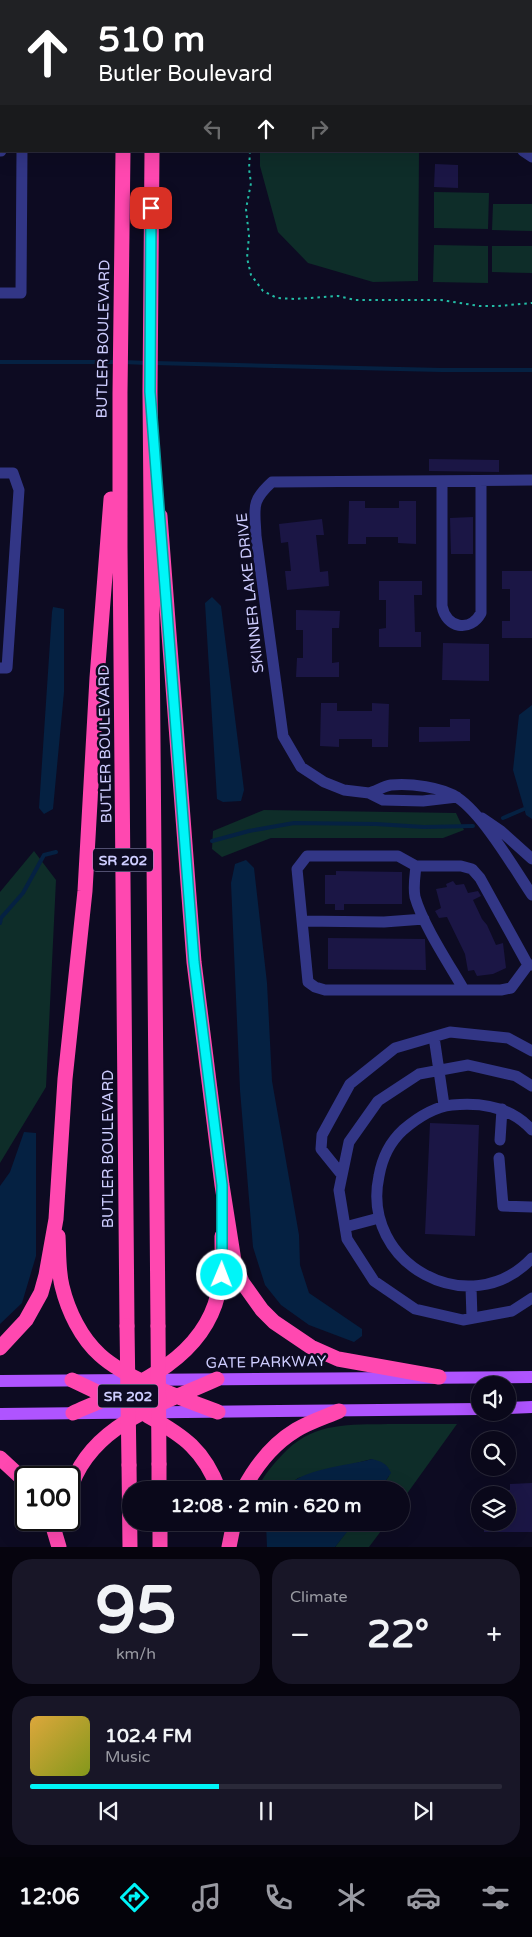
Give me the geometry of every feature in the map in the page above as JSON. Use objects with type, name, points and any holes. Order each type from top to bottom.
[{"type":"highway","name":"BUTLER BOULEVARD","points":[[124,152],[120,393],[130,1547]]},
{"type":"highway","name":"SR 202","points":[[152,152],[150,392],[159,1481]]},
{"type":"highway","points":[[150,392],[194,962],[222,1185],[234,1261],[242,1282],[252,1297],[274,1322],[311,1347],[338,1359],[439,1377]]},
{"type":"highway","points":[[0,1348],[26,1320],[41,1293],[56,1219],[65,1080],[85,891],[97,678],[120,393]]},
{"type":"highway","points":[[73,1413],[109,1397],[176,1360],[190,1347],[212,1314],[222,1275],[222,1185]]},
{"type":"highway","points":[[56,1219],[61,1283],[74,1319],[99,1355],[111,1364],[177,1397],[218,1412]]},
{"type":"highway","points":[[80,1468],[93,1447],[107,1434],[142,1413],[217,1379]]},
{"type":"highway","points":[[72,1380],[142,1413],[188,1441],[208,1466],[215,1481]]},
{"type":"highway","points":[[248,1481],[270,1452],[282,1441],[297,1430],[339,1411]]},
{"type":"highway","points":[[0,1458],[15,1472]]},
{"type":"highway","points":[[54,1531],[59,1547]]},
{"type":"highway","points":[[63,1531],[63,1547]]},
{"type":"highway","points":[[160,1531],[160,1547]]},
{"type":"highway","points":[[226,1531],[228,1547]]},
{"type":"highway","points":[[228,1547],[232,1531]]},
{"type":"main road","name":"GATE PARKWAY","points":[[0,1381],[532,1377]]},
{"type":"main road","points":[[516,1408],[532,1407]]},
{"type":"main road","points":[[0,1414],[471,1409]]},
{"type":"street","points":[[0,293],[21,293],[22,152]]},
{"type":"street","points":[[0,473],[13,474],[19,490],[7,668],[0,668]]},
{"type":"street","points":[[442,481],[442,606],[446,618],[451,623],[459,626],[473,623],[481,613],[481,480]]},
{"type":"street","name":"SKINNER LAKE DRIVE","points":[[532,480],[272,482],[260,493],[255,504],[256,536],[283,736],[301,767],[316,777],[344,790],[369,793],[383,800],[423,801],[457,797],[474,814],[532,895]]},
{"type":"street","name":"SKINNER LAKE DRIVE","points":[[474,814],[501,831],[532,860]]},
{"type":"street","points":[[307,856],[398,856],[416,866],[461,866],[472,869],[480,878],[530,965],[511,988],[501,990],[325,990],[314,987],[308,982],[297,869],[307,856]]},
{"type":"street","points":[[416,866],[415,897],[424,920],[464,990]]},
{"type":"street","points":[[302,921],[384,922],[424,920]]},
{"type":"street","points":[[342,1175],[321,1149],[322,1135],[350,1084],[395,1048],[450,1032],[508,1038],[532,1052]]},
{"type":"street","points":[[434,1036],[444,1105]]},
{"type":"street","points":[[532,1086],[516,1076],[468,1065],[419,1074],[378,1101],[349,1142],[339,1190],[347,1239],[374,1281],[415,1309],[463,1320],[512,1311],[532,1298]]},
{"type":"street","points":[[530,1124],[502,1109],[473,1102],[444,1105],[418,1117],[396,1136],[382,1161],[376,1189],[379,1218],[388,1241],[403,1260],[423,1275],[447,1284],[471,1286],[499,1281],[523,1268],[532,1258]]},
{"type":"street","points":[[500,1140],[502,1109]]},
{"type":"street","points":[[499,1158],[504,1206],[532,1207]]},
{"type":"street","points":[[345,1227],[379,1218]]},
{"type":"street","points":[[471,1286],[472,1318]]},
{"type":"path","points":[[250,152],[249,170],[251,182],[246,209],[249,236],[247,258],[251,275],[263,291],[278,298],[295,299],[338,296],[355,300],[441,300],[479,306],[532,303]]},
{"type":"green space","points":[[260,152],[419,152],[418,281],[373,282],[308,263],[278,232],[260,166]]},
{"type":"green space","points":[[434,192],[489,193],[488,229],[434,228]]},
{"type":"green space","points":[[493,204],[532,204],[532,231],[492,230]]},
{"type":"green space","points":[[434,245],[488,246],[488,283],[433,282]]},
{"type":"green space","points":[[492,246],[532,246],[532,273],[492,272]]},
{"type":"green space","points":[[264,810],[456,813],[464,830],[443,838],[271,838],[222,857],[212,849],[213,831]]},
{"type":"green space","points":[[34,851],[56,880],[46,1087],[0,1163],[0,892]]},
{"type":"green space","points":[[457,1424],[410,1489],[410,1481],[385,1481],[389,1476],[372,1459],[298,1478],[294,1481],[262,1481],[287,1450],[310,1434],[347,1425]]},
{"type":"green space","points":[[347,1531],[381,1531],[369,1547],[335,1547]]},
{"type":"water","points":[[212,597],[221,606],[244,790],[241,801],[223,802],[217,799],[205,603]]},
{"type":"water","points":[[53,607],[64,609],[64,692],[53,809],[44,814],[39,808]]},
{"type":"water","points":[[532,705],[532,819],[526,815],[513,770],[519,715]]},
{"type":"water","points":[[246,860],[254,868],[267,983],[272,1081],[299,1235],[300,1265],[309,1293],[362,1329],[362,1336],[354,1342],[309,1325],[281,1305],[265,1285],[253,1247],[240,1090],[231,883],[235,864]]},
{"type":"water","points":[[24,1132],[36,1133],[36,1256],[22,1303],[0,1324],[0,1186],[10,1172]]},
{"type":"water","points":[[372,1459],[384,1463],[391,1473],[385,1481],[294,1481],[313,1472]]},
{"type":"water","points":[[266,1531],[348,1531],[335,1547],[267,1547]]},
{"type":"building","points":[[435,164],[458,165],[458,188],[434,187]]},
{"type":"building","points":[[429,459],[499,460],[499,472],[429,471]]},
{"type":"building","points":[[349,501],[365,501],[365,508],[399,508],[399,501],[416,501],[416,544],[398,543],[398,537],[366,537],[366,544],[348,544]]},
{"type":"building","points":[[473,517],[473,554],[451,554],[450,518]]},
{"type":"building","points":[[322,519],[324,535],[316,535],[320,572],[328,571],[329,586],[287,590],[285,571],[291,571],[288,542],[281,543],[279,524]]},
{"type":"building","points":[[502,571],[532,571],[532,638],[502,638],[502,621],[510,621],[510,589],[502,589]]},
{"type":"building","points":[[379,581],[422,581],[422,595],[414,595],[415,632],[421,632],[421,647],[379,647],[379,629],[386,628],[386,600],[379,600]]},
{"type":"building","points":[[296,610],[340,611],[339,628],[332,628],[332,663],[339,662],[339,677],[296,677],[297,658],[303,658],[303,630],[296,630]]},
{"type":"building","points":[[443,643],[489,644],[489,681],[442,680]]},
{"type":"building","points":[[321,703],[337,703],[337,711],[372,711],[372,703],[389,704],[388,747],[372,747],[372,739],[339,739],[339,747],[320,746]]},
{"type":"building","points":[[450,719],[470,719],[470,741],[419,742],[419,727],[450,727]]},
{"type":"building","points":[[336,871],[402,872],[402,904],[344,904],[344,910],[335,910],[335,904],[325,904],[325,875],[336,875]]},
{"type":"building","points":[[453,881],[456,885],[464,884],[468,893],[478,891],[481,896],[473,900],[496,945],[503,943],[506,968],[493,974],[477,976],[474,970],[468,971],[465,954],[447,917],[439,918],[435,911],[441,908],[436,889],[447,887],[446,884]]},
{"type":"building","points":[[328,938],[425,939],[426,970],[328,969]]},
{"type":"building","points":[[430,1123],[479,1125],[475,1236],[425,1234]]},
{"type":"building","points":[[532,1483],[532,1532],[484,1532],[516,1531],[516,1486],[510,1486],[510,1484]]},
{"type":"waterway","points":[[0,362],[117,362]]},
{"type":"waterway","points":[[124,362],[147,363]]},
{"type":"waterway","points":[[154,363],[441,370],[532,370]]},
{"type":"waterway","points":[[503,818],[524,809]]},
{"type":"waterway","points":[[212,841],[249,831],[294,823],[376,824],[424,827],[473,826]]},
{"type":"waterway","points":[[0,923],[1,918],[23,893],[44,855],[56,852]]},
{"type":"route","points":[[151,208],[150,392],[194,962],[222,1185],[222,1275]]}]
